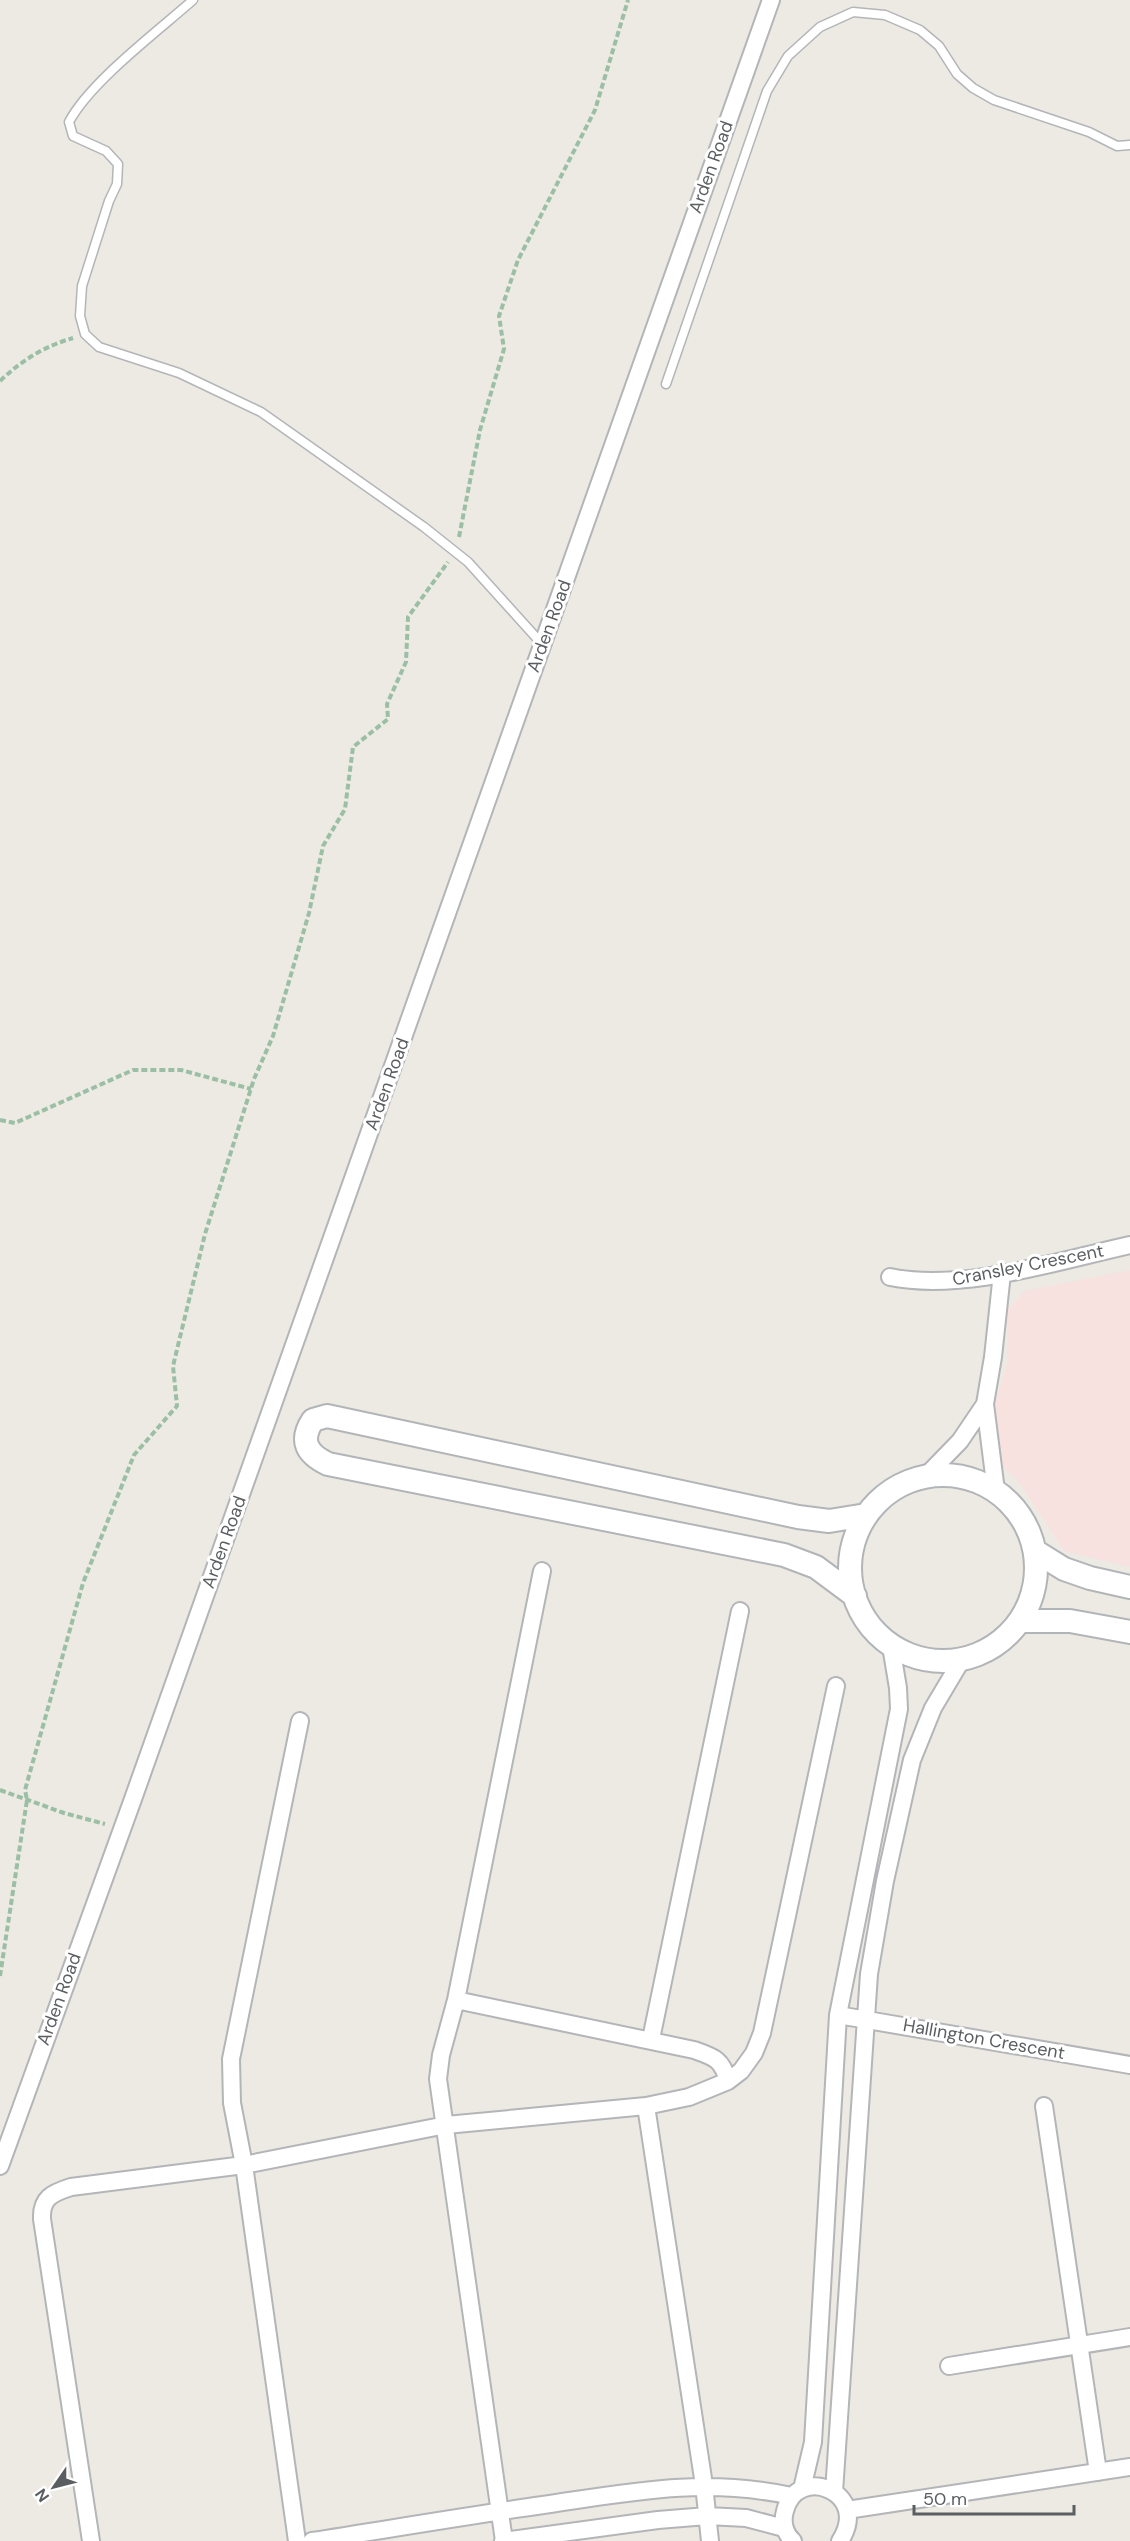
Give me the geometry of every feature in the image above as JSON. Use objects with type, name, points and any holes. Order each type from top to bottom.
[{"type":"main road","points":[[855,1596],[816,1567],[783,1555],[328,1464],[317,1459],[309,1451],[306,1431],[313,1420],[327,1416],[798,1517],[829,1521],[866,1515]]},
{"type":"main road","points":[[926,1476],[962,1476],[996,1491],[1022,1517],[1035,1551],[1035,1588],[1021,1622],[995,1647],[961,1661],[925,1660],[891,1646],[866,1620],[852,1586],[852,1549],[866,1515],[892,1490],[926,1476]]},
{"type":"main road","points":[[1035,1551],[1064,1569],[1090,1578],[1130,1587]]},
{"type":"main road","points":[[1021,1622],[1070,1621],[1130,1632]]},
{"type":"street","name":"Arden Road","points":[[0,2166],[771,0]]},
{"type":"street","name":"Cransley Crescent","points":[[890,1277],[939,1281],[1002,1273],[1130,1245]]},
{"type":"street","points":[[996,1491],[985,1404],[993,1357],[1002,1273]]},
{"type":"street","points":[[926,1476],[960,1441],[985,1404]]},
{"type":"street","points":[[542,1571],[456,2000],[441,2055],[438,2079],[503,2541],[658,2520],[707,2516],[746,2518],[788,2534]]},
{"type":"street","points":[[651,2039],[740,1611]]},
{"type":"street","points":[[788,2534],[783,2516],[786,2505],[797,2492],[813,2442],[838,2015],[899,1709],[891,1646]]},
{"type":"street","points":[[834,2492],[869,1974],[876,1924],[912,1760],[933,1708],[961,1661]]},
{"type":"street","points":[[91,2541],[42,2207],[46,2198],[54,2192],[71,2187],[244,2165],[446,2125],[645,2106],[689,2097],[728,2081],[741,2071],[754,2053],[762,2033],[836,1686]]},
{"type":"street","points":[[297,2541],[244,2165],[232,2103],[231,2058],[300,1721]]},
{"type":"street","points":[[456,2000],[651,2039],[714,2057],[724,2067],[728,2081]]},
{"type":"street","name":"Hallington Crescent","points":[[838,2015],[1130,2065]]},
{"type":"street","points":[[645,2106],[704,2485],[710,2541]]},
{"type":"street","points":[[1044,2106],[1098,2472]]},
{"type":"street","points":[[949,2366],[1130,2337]]},
{"type":"street","points":[[847,2510],[1130,2467]]},
{"type":"street","points":[[312,2541],[651,2489],[704,2485],[797,2492],[813,2486],[824,2487],[843,2500],[847,2510],[849,2521],[840,2541]]},
{"type":"lane","points":[[193,0],[121,63],[76,109],[69,122],[69,129],[73,136],[106,151],[118,164],[117,183],[82,286],[80,316],[85,334],[99,347],[179,373],[261,412],[456,552],[468,562],[542,644]]},
{"type":"lane","points":[[666,384],[767,91],[788,56],[820,27],[853,12],[885,15],[920,30],[939,46],[957,74],[973,88],[994,100],[1089,132],[1117,146],[1130,145]]},
{"type":"path","points":[[0,1976],[27,1800],[25,1790],[83,1583],[134,1455],[177,1406],[172,1365],[205,1234],[251,1089],[273,1036],[309,913],[323,846],[345,808],[353,747],[388,718],[387,704],[406,662],[408,617],[456,552],[480,430],[504,349],[499,316],[518,260],[595,110],[628,0]]},
{"type":"path","points":[[0,381],[16,366],[51,344],[85,334]]},
{"type":"path","points":[[0,1120],[15,1123],[134,1070],[181,1070],[251,1089]]},
{"type":"path","points":[[0,1790],[64,1813],[122,1828]]},
{"type":"shaded area","points":[[1130,1270],[1130,1567],[1064,1551],[1017,1479],[1000,1465],[988,1428],[1007,1364],[1008,1309],[1025,1291]]}]
